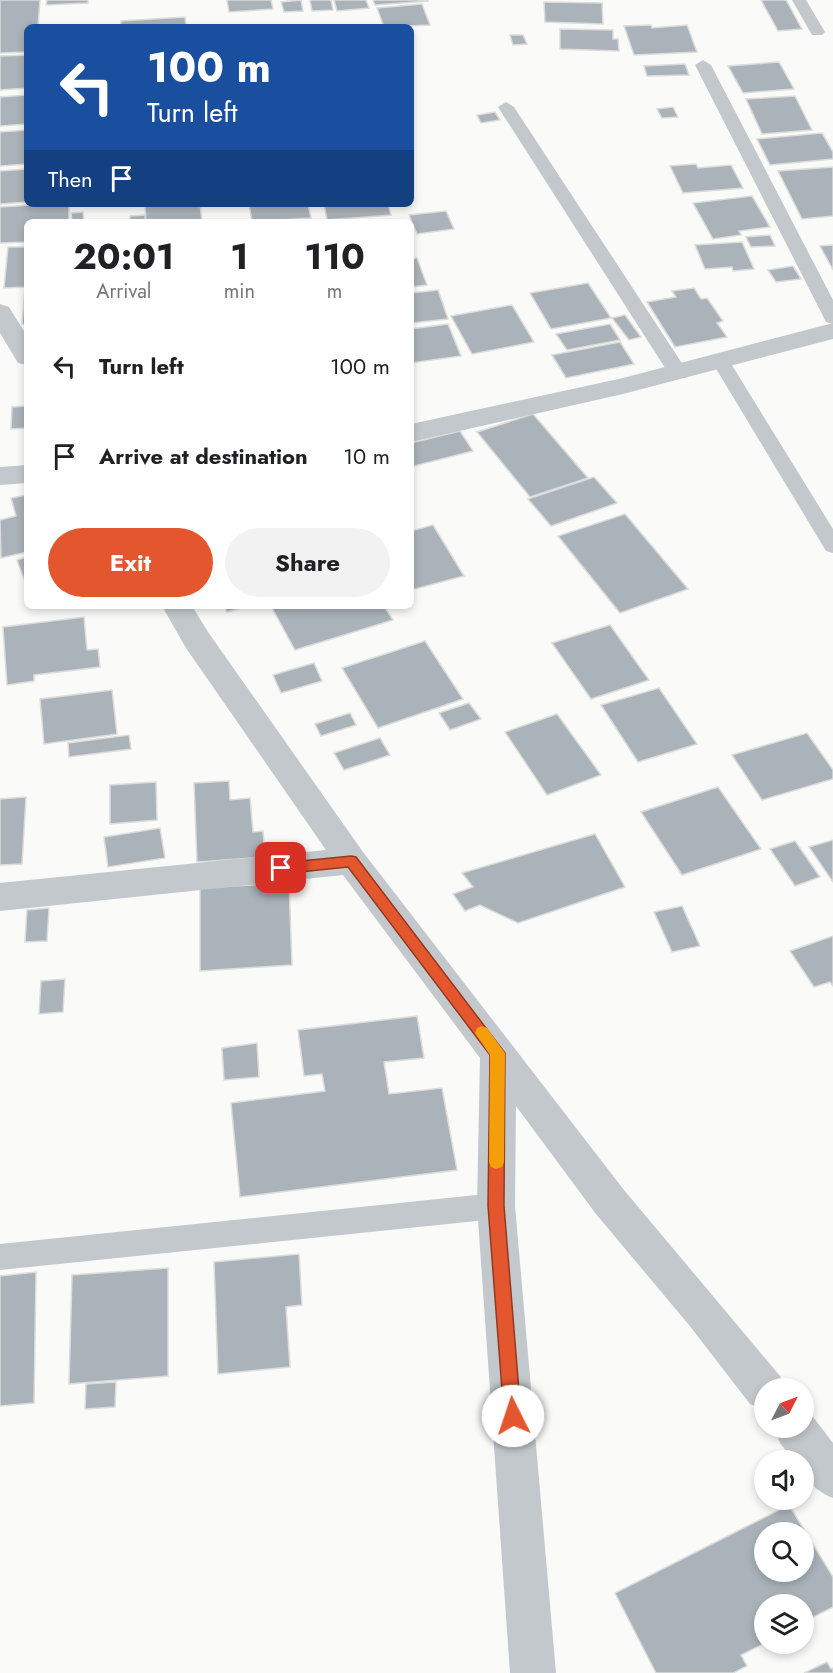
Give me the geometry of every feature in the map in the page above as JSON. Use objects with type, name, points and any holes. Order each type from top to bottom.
[{"type":"street","points":[[1,315],[24,352]]},
{"type":"street","points":[[414,433],[679,374],[833,331]]},
{"type":"street","points":[[0,476],[24,474]]},
{"type":"street","points":[[179,609],[197,640],[351,861],[610,1202],[755,1378]]},
{"type":"street","points":[[0,897],[351,861]]},
{"type":"street","points":[[498,1053],[496,1206],[533,1673]]},
{"type":"street","points":[[803,1438],[833,1477]]},
{"type":"lane","points":[[799,0],[817,32]]},
{"type":"lane","points":[[703,65],[833,318]]},
{"type":"lane","points":[[506,107],[679,374]]},
{"type":"lane","points":[[721,362],[833,546]]},
{"type":"lane","points":[[0,1257],[496,1206]]},
{"type":"building","points":[[0,0],[40,0],[38,24],[24,24],[24,52],[0,53]]},
{"type":"building","points":[[47,0],[88,0],[88,3],[46,5]]},
{"type":"building","points":[[227,0],[271,0],[273,9],[229,12]]},
{"type":"building","points":[[301,0],[303,11],[284,12],[281,2]]},
{"type":"building","points":[[310,0],[331,0],[333,10],[312,11]]},
{"type":"building","points":[[334,0],[366,0],[369,8],[337,11]]},
{"type":"building","points":[[373,0],[428,0],[428,1],[375,5]]},
{"type":"building","points":[[761,0],[786,0],[802,29],[778,31]]},
{"type":"building","points":[[544,2],[602,3],[603,24],[545,22]]},
{"type":"building","points":[[422,4],[430,25],[383,24],[377,8]]},
{"type":"building","points":[[185,17],[186,24],[121,24],[121,21]]},
{"type":"building","points":[[651,25],[652,28],[687,25],[697,52],[634,55],[624,26]]},
{"type":"building","points":[[560,29],[613,30],[613,39],[618,39],[619,51],[560,49]]},
{"type":"building","points":[[510,35],[523,35],[527,44],[513,45]]},
{"type":"building","points":[[24,55],[24,88],[0,90],[0,56]]},
{"type":"building","points":[[779,62],[794,89],[743,93],[728,66]]},
{"type":"building","points":[[685,64],[689,75],[647,76],[644,66]]},
{"type":"building","points":[[24,95],[24,124],[0,126],[0,97]]},
{"type":"building","points":[[795,96],[812,130],[762,134],[746,99]]},
{"type":"building","points":[[673,107],[678,117],[662,118],[657,109]]},
{"type":"building","points":[[495,112],[500,120],[481,123],[477,115]]},
{"type":"building","points":[[24,130],[24,164],[0,166],[0,132]]},
{"type":"building","points":[[822,133],[833,152],[833,159],[770,165],[757,139]]},
{"type":"building","points":[[696,164],[698,168],[731,165],[743,188],[683,193],[670,166]]},
{"type":"building","points":[[833,167],[833,216],[802,219],[778,171]]},
{"type":"building","points":[[24,169],[24,202],[0,204],[0,171]]},
{"type":"building","points":[[752,196],[770,227],[739,231],[741,235],[713,239],[693,203]]},
{"type":"building","points":[[0,207],[69,207],[69,219],[24,219],[24,242],[0,243]]},
{"type":"building","points":[[145,207],[200,207],[202,219],[146,219]]},
{"type":"building","points":[[250,207],[309,207],[311,218],[296,219],[252,219]]},
{"type":"building","points":[[325,207],[389,207],[391,215],[340,219],[327,219]]},
{"type":"building","points":[[446,211],[454,229],[417,234],[414,219],[411,219],[409,215]]},
{"type":"building","points":[[83,212],[84,219],[72,219],[71,213]]},
{"type":"building","points":[[145,215],[145,219],[130,219],[130,216]]},
{"type":"building","points":[[770,235],[775,246],[751,247],[746,237]]},
{"type":"building","points":[[742,242],[754,269],[733,271],[732,267],[705,269],[695,245]]},
{"type":"building","points":[[833,245],[833,270],[820,246]]},
{"type":"building","points":[[8,247],[24,247],[24,287],[4,288]]},
{"type":"building","points":[[414,258],[417,258],[427,285],[414,287]]},
{"type":"building","points":[[793,266],[801,279],[776,282],[768,270]]},
{"type":"building","points":[[588,283],[611,318],[551,329],[530,293]]},
{"type":"building","points":[[694,288],[701,299],[707,298],[723,321],[717,323],[727,337],[675,347],[647,302],[676,297],[672,291]]},
{"type":"building","points":[[438,290],[448,319],[414,323],[414,293]]},
{"type":"building","points":[[24,301],[24,324],[22,324]]},
{"type":"building","points":[[512,305],[534,342],[472,354],[451,316]]},
{"type":"building","points":[[625,315],[641,337],[629,340],[612,318]]},
{"type":"building","points":[[448,324],[461,356],[414,363],[414,329]]},
{"type":"building","points":[[610,324],[620,340],[567,350],[556,334]]},
{"type":"building","points":[[620,342],[634,364],[566,378],[552,355]]},
{"type":"building","points":[[24,406],[24,428],[11,429],[12,407]]},
{"type":"building","points":[[533,414],[588,478],[530,497],[477,432]]},
{"type":"building","points":[[460,431],[473,451],[414,466],[414,442]]},
{"type":"building","points":[[594,477],[617,503],[551,526],[528,499]]},
{"type":"building","points":[[24,496],[24,553],[1,558],[0,520],[16,516],[11,498]]},
{"type":"building","points":[[625,514],[688,589],[620,613],[558,536]]},
{"type":"building","points":[[433,525],[464,576],[414,589],[414,530]]},
{"type":"building","points":[[24,558],[24,579],[17,560]]},
{"type":"building","points":[[273,609],[386,609],[393,620],[295,650]]},
{"type":"building","points":[[84,617],[87,650],[98,649],[100,667],[34,675],[34,681],[7,685],[3,627]]},
{"type":"building","points":[[610,625],[649,680],[591,699],[552,643]]},
{"type":"building","points":[[425,641],[463,699],[378,728],[342,668]]},
{"type":"building","points":[[314,663],[322,681],[281,693],[273,675]]},
{"type":"building","points":[[659,688],[697,744],[638,762],[601,705]]},
{"type":"building","points":[[112,690],[117,734],[44,744],[40,699]]},
{"type":"building","points":[[469,703],[481,719],[450,730],[439,713]]},
{"type":"building","points":[[350,713],[356,725],[321,736],[315,724]]},
{"type":"building","points":[[557,714],[601,775],[547,795],[505,732]]},
{"type":"building","points":[[807,733],[833,770],[833,779],[762,800],[732,755]]},
{"type":"building","points":[[129,735],[131,749],[69,757],[68,743]]},
{"type":"building","points":[[380,738],[390,755],[344,770],[334,753]]},
{"type":"building","points":[[229,781],[230,800],[250,798],[253,832],[263,831],[265,857],[197,862],[194,783]]},
{"type":"building","points":[[156,782],[157,820],[110,824],[110,785]]},
{"type":"building","points":[[718,787],[761,849],[682,875],[641,812]]},
{"type":"building","points":[[26,797],[22,864],[0,865],[0,799]]},
{"type":"building","points":[[160,828],[165,858],[108,867],[104,837]]},
{"type":"building","points":[[595,834],[625,887],[518,923],[480,905],[465,911],[453,894],[473,887],[462,873]]},
{"type":"building","points":[[833,840],[833,882],[809,847]]},
{"type":"building","points":[[795,841],[820,877],[795,886],[770,849]]},
{"type":"building","points":[[289,883],[292,965],[200,971],[200,888]]},
{"type":"building","points":[[682,906],[700,946],[672,952],[654,912]]},
{"type":"building","points":[[49,908],[47,941],[25,942],[27,910]]},
{"type":"building","points":[[833,936],[833,986],[830,982],[814,987],[790,951]]},
{"type":"building","points":[[65,979],[63,1012],[39,1014],[41,981]]},
{"type":"building","points":[[417,1016],[424,1058],[384,1062],[389,1094],[442,1088],[457,1170],[240,1197],[231,1103],[325,1091],[322,1074],[304,1076],[298,1030]]},
{"type":"building","points":[[257,1043],[259,1077],[224,1080],[222,1048]]},
{"type":"building","points":[[299,1254],[302,1305],[286,1307],[290,1367],[218,1374],[214,1262]]},
{"type":"building","points":[[168,1268],[168,1376],[69,1384],[72,1275]]},
{"type":"building","points":[[36,1272],[34,1403],[0,1406],[0,1276]]},
{"type":"building","points":[[116,1382],[115,1407],[85,1409],[86,1384]]},
{"type":"building","points":[[779,1510],[792,1510],[799,1522],[755,1522]]},
{"type":"building","points":[[754,1523],[754,1582],[814,1582],[814,1546],[833,1577],[833,1607],[814,1617],[814,1594],[754,1594],[754,1648],[741,1655],[747,1666],[733,1673],[656,1673],[615,1593]]},
{"type":"building","points":[[827,1662],[831,1669],[833,1668],[833,1673],[804,1673]]},
{"type":"slow traffic","points":[[482,1033],[498,1053],[496,1162]]},
{"type":"route","points":[[281,868],[351,861],[498,1053],[496,1206],[513,1416]]}]
